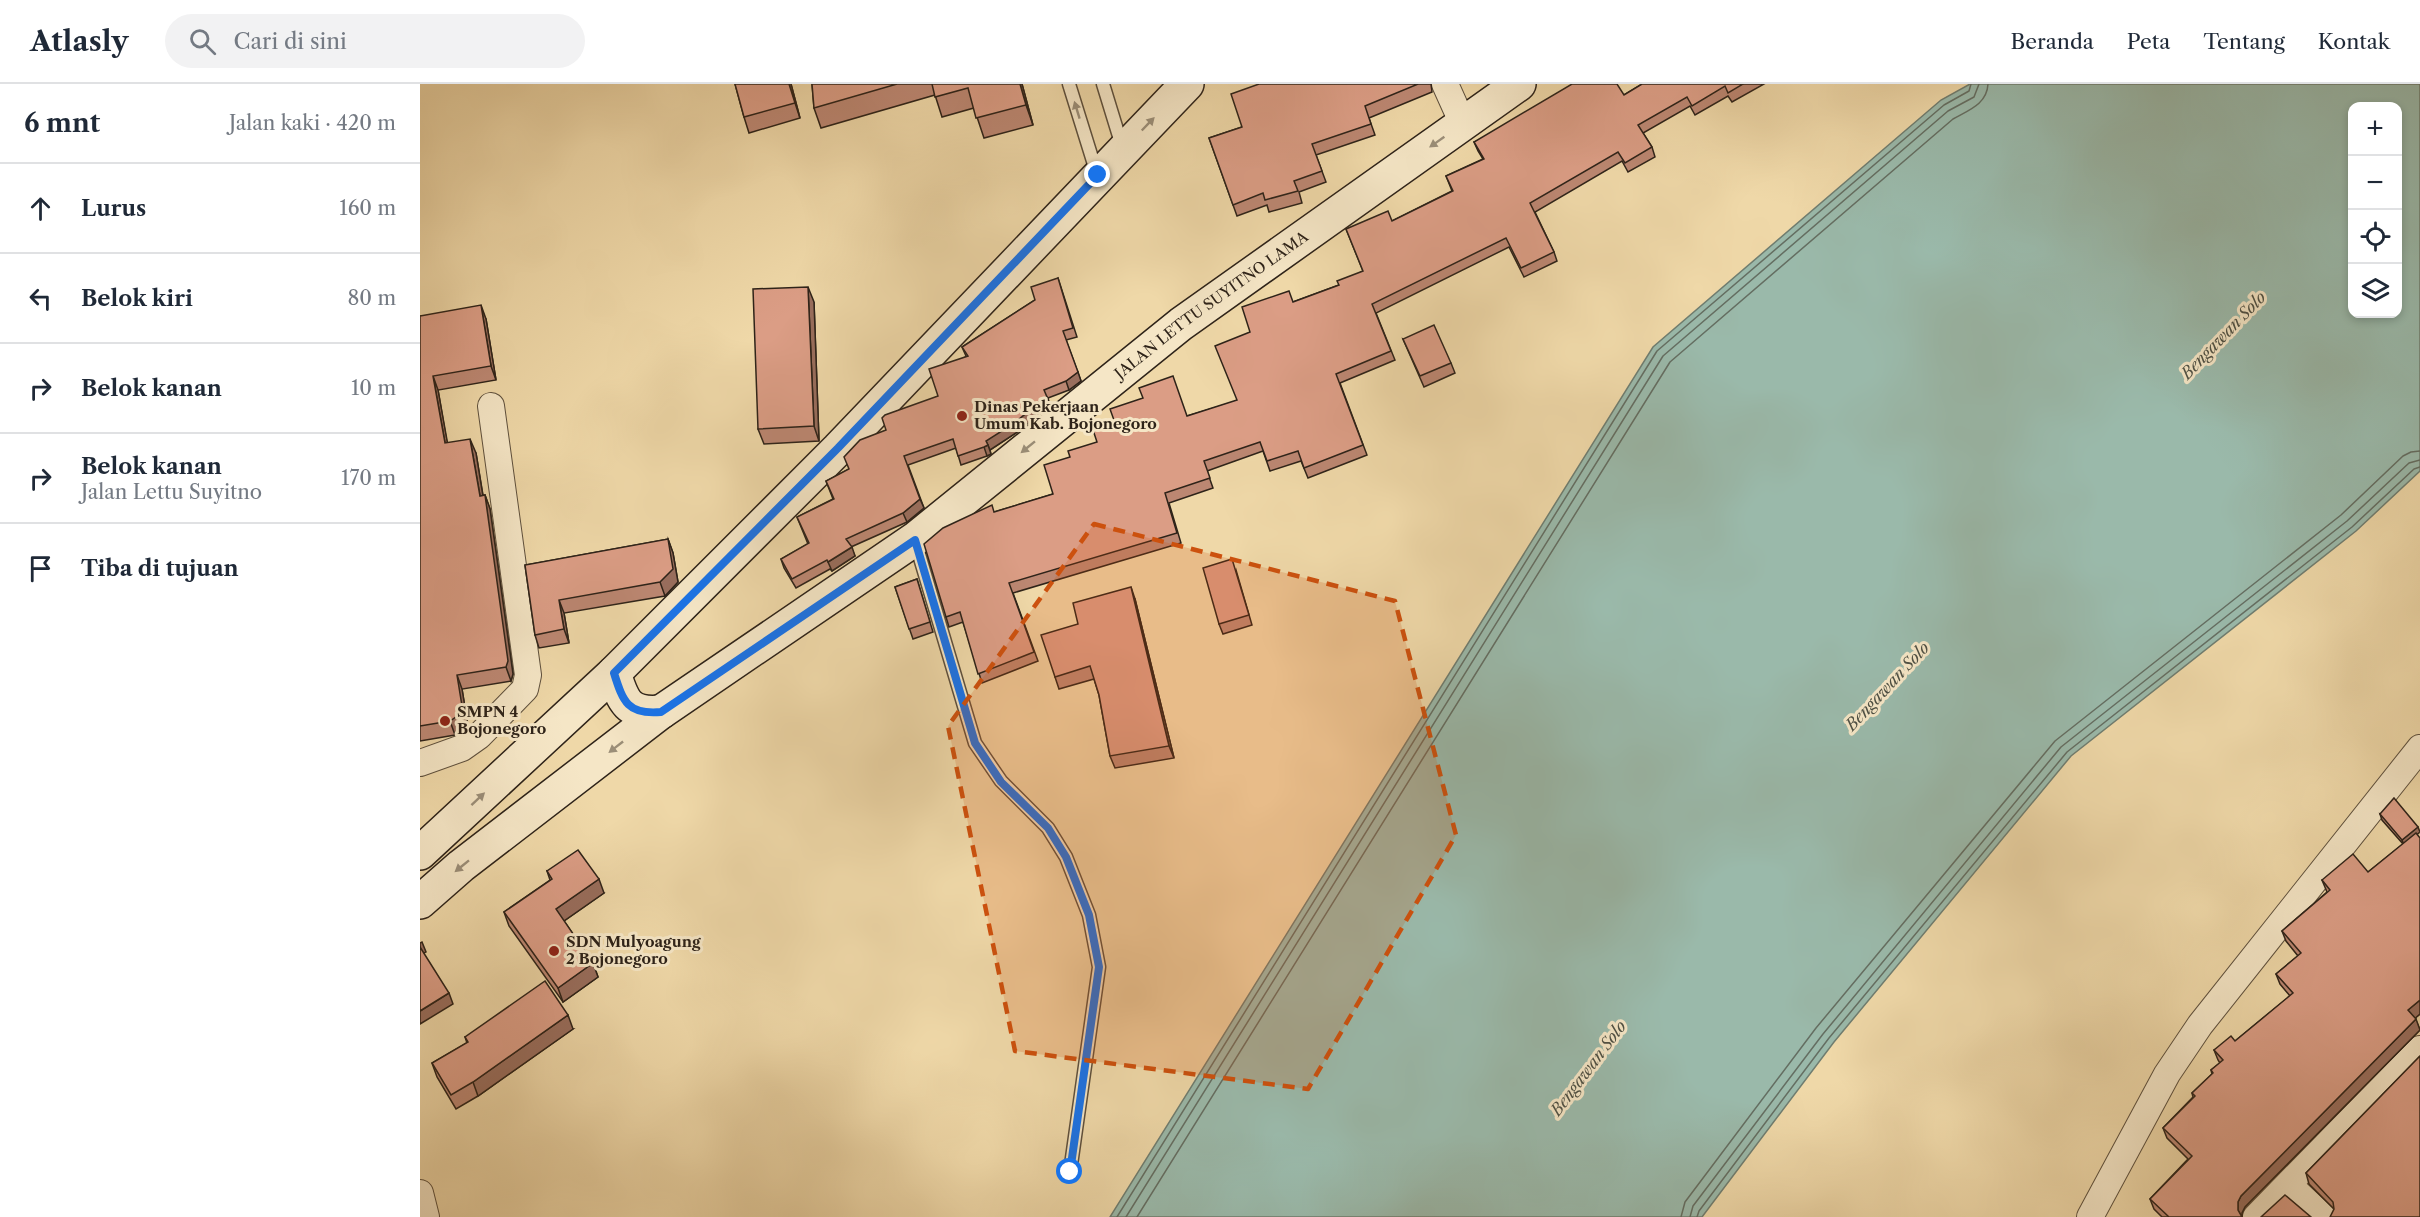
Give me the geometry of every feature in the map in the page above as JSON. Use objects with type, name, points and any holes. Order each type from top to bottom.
[{"type":"main road","points":[[420,853],[614,673],[838,448],[1186,84]]},
{"type":"main road","name":"JALAN LETTU SUYITNO LAMA","points":[[420,902],[461,866],[661,712],[915,540],[1166,335],[1519,84]]},
{"type":"main road","points":[[614,673],[625,701],[635,711],[644,714],[661,712]]},
{"type":"street","points":[[1445,84],[1463,124]]},
{"type":"street","points":[[420,763],[462,748],[479,736],[525,689],[528,675],[491,406]]},
{"type":"street","points":[[2090,1217],[2168,1074],[2200,1025],[2420,748]]},
{"type":"street","points":[[2256,1217],[2420,1049]]},
{"type":"street","points":[[2289,1185],[2323,1217]]},
{"type":"street","points":[[420,1193],[426,1217]]},
{"type":"lane","points":[[1069,84],[1098,175]]},
{"type":"lane","points":[[1103,84],[1124,150]]},
{"type":"lane","points":[[915,540],[975,743],[1001,782],[1048,828],[1066,857],[1089,915],[1099,967],[1070,1172]]},
{"type":"highlighted area","points":[[1094,524],[1395,601],[1456,835],[1308,1089],[1015,1051],[948,726]]},
{"type":"water","name":"Bengawan Solo","points":[[1970,84],[2420,84],[2420,471],[2356,531],[2071,756],[1834,1042],[1702,1217],[1110,1217],[1653,347],[1941,100]]},
{"type":"building","points":[[735,84],[789,84],[795,103],[744,117]]},
{"type":"building","points":[[812,84],[897,84],[814,108]]},
{"type":"building","points":[[932,84],[1020,84],[1026,105],[976,118],[968,88],[935,97]]},
{"type":"building","points":[[1259,84],[1418,84],[1365,106],[1371,124],[1312,144],[1322,171],[1294,181],[1298,191],[1265,200],[1263,193],[1233,205],[1209,138],[1242,127],[1231,94]]},
{"type":"building","points":[[1572,84],[1617,84],[1624,95],[1642,84],[1743,84],[1728,93],[1725,86],[1692,106],[1687,97],[1638,125],[1652,147],[1625,163],[1618,152],[1530,203],[1554,252],[1521,268],[1506,238],[1372,304],[1391,351],[1336,374],[1363,445],[1304,468],[1298,451],[1267,461],[1260,442],[1204,461],[1210,478],[1165,493],[1177,533],[1009,583],[1034,652],[978,674],[960,612],[946,617],[924,544],[943,528],[992,505],[994,512],[1053,494],[1044,465],[1070,457],[1068,451],[1097,442],[1093,430],[1115,423],[1110,409],[1143,398],[1139,388],[1173,376],[1187,416],[1237,400],[1215,346],[1250,332],[1242,307],[1289,291],[1293,302],[1339,285],[1337,281],[1363,271],[1346,229],[1388,211],[1392,221],[1453,191],[1446,176],[1484,159],[1474,142]]},
{"type":"building","points":[[1058,278],[1073,328],[1063,331],[1078,372],[1066,381],[1044,390],[1047,397],[1028,409],[1029,411],[1013,424],[986,441],[988,445],[984,447],[958,456],[953,439],[904,456],[920,499],[903,513],[846,539],[852,547],[828,562],[827,560],[792,579],[781,559],[809,543],[797,517],[834,499],[826,481],[849,469],[844,457],[860,440],[886,430],[882,418],[885,415],[938,396],[929,369],[968,356],[962,347],[1035,300],[1031,287]]},
{"type":"building","points":[[808,287],[814,426],[758,429],[753,289]]},
{"type":"building","points":[[481,305],[491,366],[433,376],[445,443],[470,439],[480,496],[485,495],[508,661],[506,667],[457,675],[463,712],[450,721],[420,726],[420,316]]},
{"type":"building","points":[[1434,325],[1451,363],[1420,376],[1403,339]]},
{"type":"building","points":[[668,539],[673,569],[660,582],[559,600],[564,629],[535,635],[525,565]]},
{"type":"building","points":[[1232,559],[1249,615],[1219,624],[1203,568]]},
{"type":"building","points":[[917,579],[930,622],[909,629],[895,587]]},
{"type":"building","points":[[1131,587],[1169,746],[1110,756],[1099,695],[1090,666],[1055,677],[1041,635],[1078,624],[1073,603]]},
{"type":"building","points":[[2394,798],[2418,827],[2402,840],[2380,814]]},
{"type":"building","points":[[2416,833],[2420,838],[2420,1000],[2408,1010],[2416,1019],[2241,1196],[2238,1210],[2242,1217],[2169,1217],[2150,1199],[2192,1156],[2163,1128],[2195,1096],[2192,1093],[2213,1073],[2211,1070],[2223,1060],[2214,1050],[2231,1036],[2235,1041],[2293,993],[2276,974],[2301,953],[2282,931],[2330,890],[2322,880],[2353,854],[2368,872]]},
{"type":"building","points":[[578,850],[599,879],[556,909],[593,963],[558,988],[504,912],[552,879],[547,871]]},
{"type":"building","points":[[420,947],[449,993],[420,1011]]},
{"type":"building","points":[[545,981],[568,1015],[451,1095],[432,1063],[468,1042],[465,1037]]},
{"type":"building","points":[[2420,1056],[2420,1217],[2330,1217],[2334,1209],[2333,1202],[2306,1173]]},
{"type":"building","points":[[2285,1195],[2311,1217],[2261,1217]]},
{"type":"place","name":"Dinas Pekerjaan Umum Kab. Bojonegoro","points":[[962,416]]},
{"type":"place","name":"SMPN 4 Bojonegoro","points":[[445,721]]},
{"type":"place","name":"SDN Mulyoagung 2 Bojonegoro","points":[[554,951]]},
{"type":"route","points":[[1070,1172],[1099,967],[1089,915],[1066,857],[1048,828],[1001,782],[975,743],[966,719],[915,540],[661,712],[644,714],[635,711],[619,691],[614,673],[838,448],[1098,175]]}]
